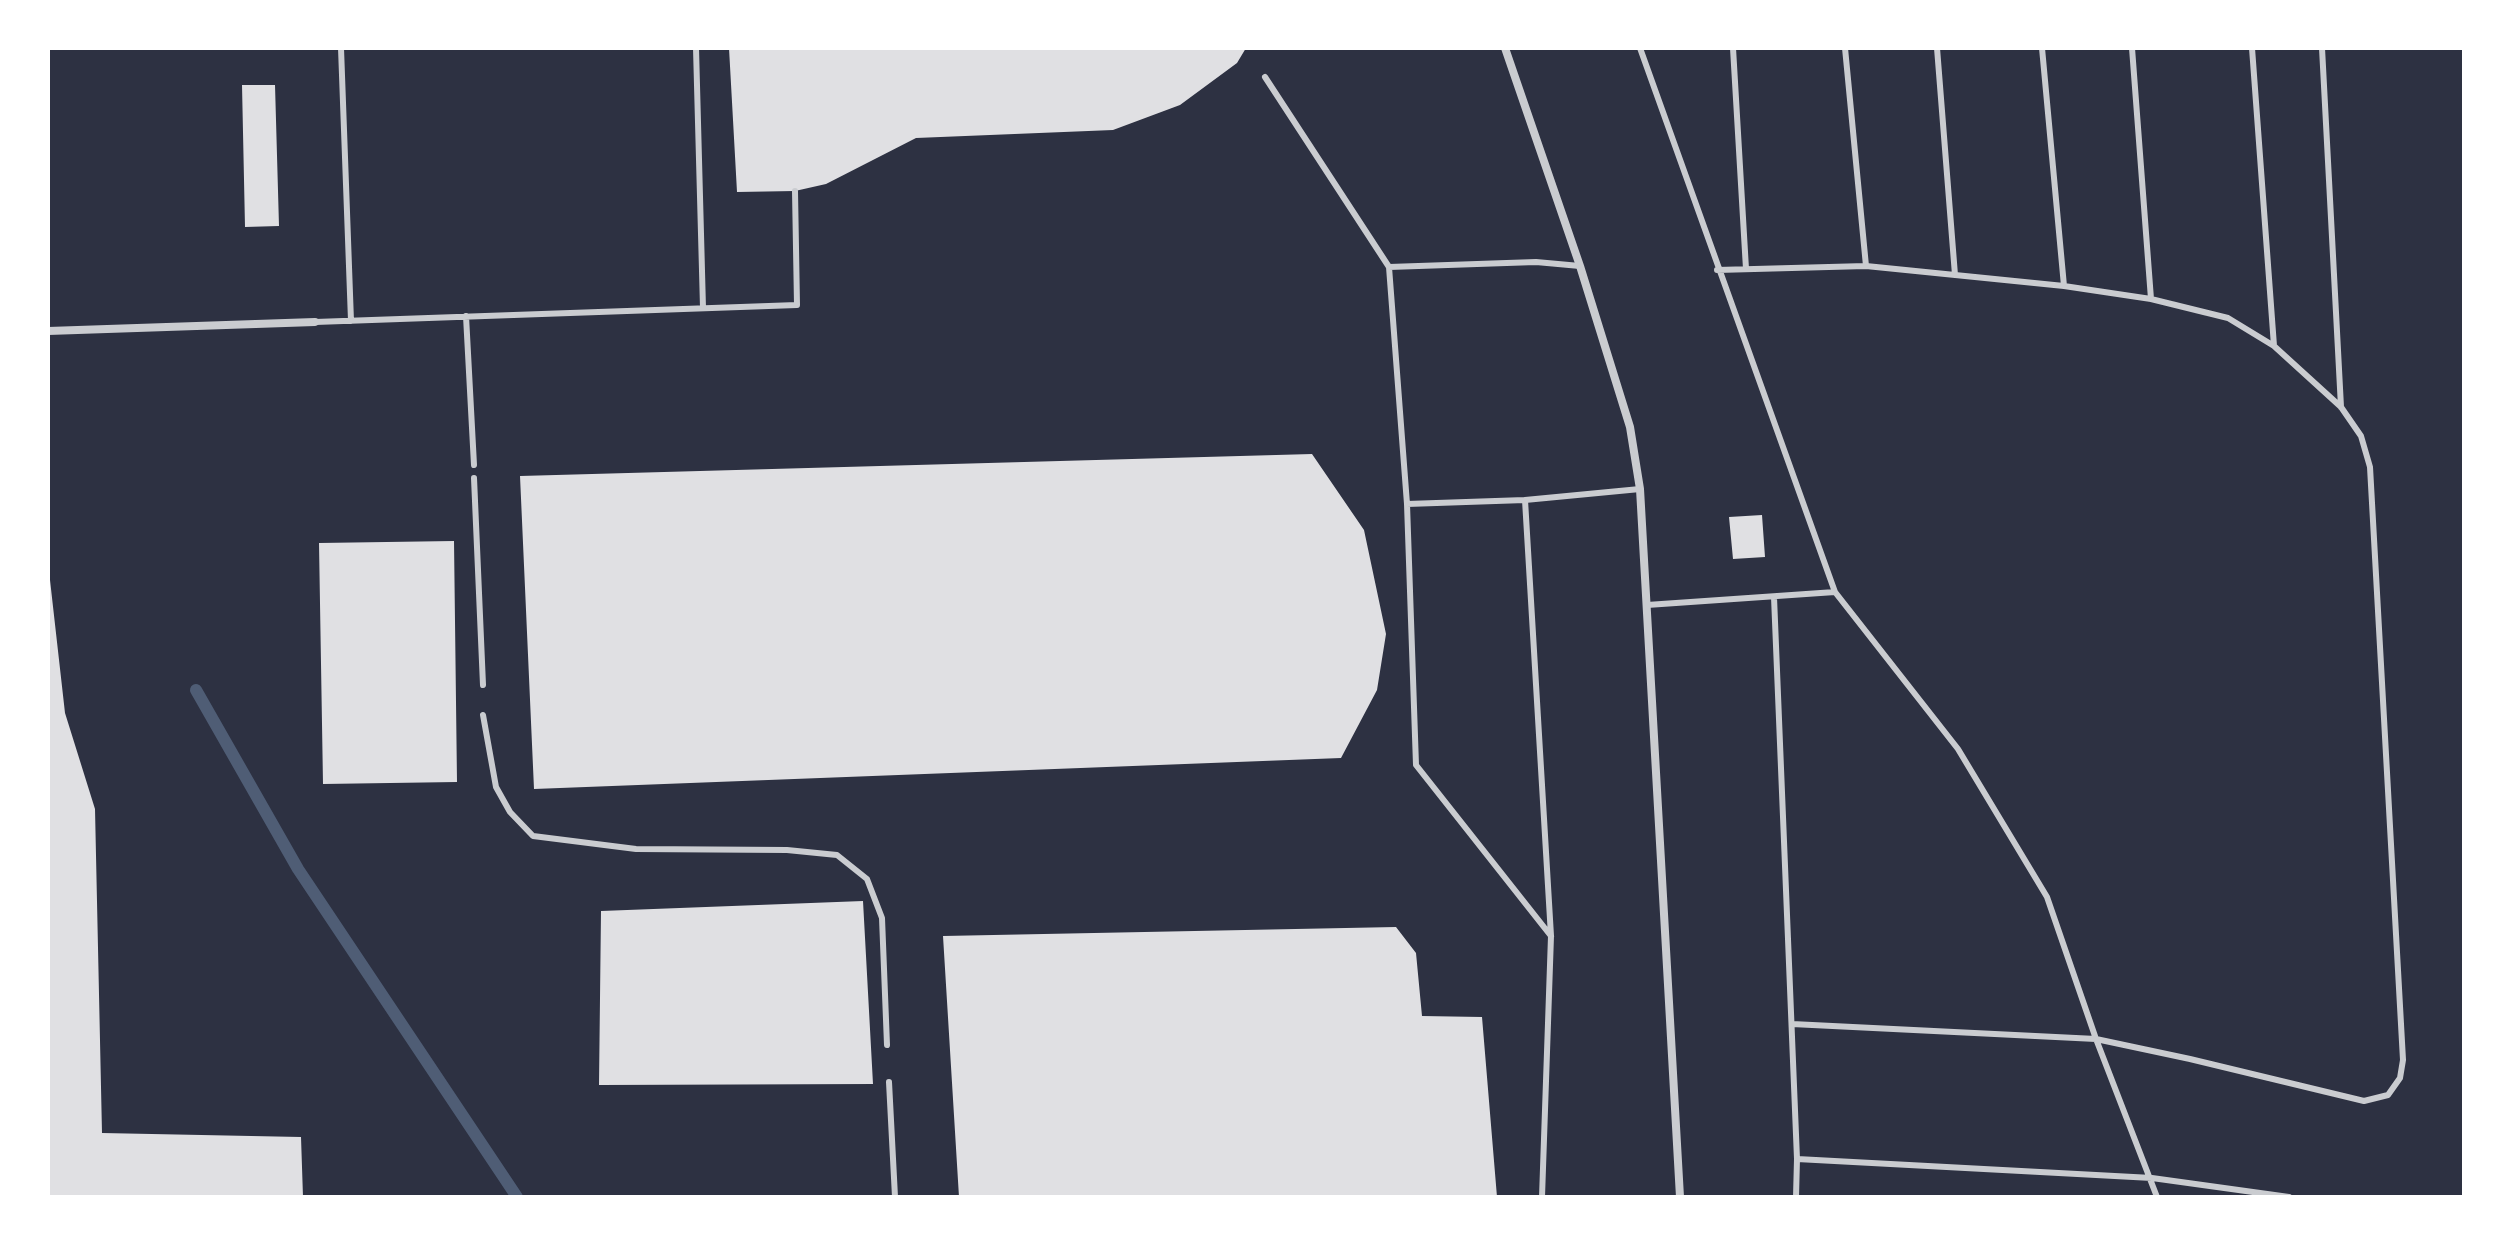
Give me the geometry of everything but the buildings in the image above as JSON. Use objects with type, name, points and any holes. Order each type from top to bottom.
[{"type":"street","points":[[1505,48],[1580,266],[1630,427],[1640,489],[1680,1197]]},
{"type":"street","points":[[48,331],[315,322]]},
{"type":"lane","points":[[341,48],[351,321]]},
{"type":"lane","points":[[696,48],[703,308]]},
{"type":"lane","points":[[1640,48],[1717,270],[1835,592],[1958,749],[2047,897],[2096,1039],[2157,1197]]},
{"type":"lane","points":[[1733,48],[1746,269]]},
{"type":"lane","points":[[1845,48],[1866,266]]},
{"type":"lane","points":[[1937,48],[1955,275]]},
{"type":"lane","points":[[2042,48],[2064,286]]},
{"type":"lane","points":[[2132,48],[2151,299]]},
{"type":"lane","points":[[2252,48],[2274,346]]},
{"type":"lane","points":[[2322,48],[2341,407]]},
{"type":"lane","points":[[1265,77],[1389,267],[1407,504],[1416,765],[1551,936]]},
{"type":"lane","points":[[315,322],[797,305],[795,191]]},
{"type":"lane","points":[[1389,267],[1536,262],[1580,266]]},
{"type":"lane","points":[[1717,270],[1866,266],[2064,286],[2151,299],[2228,318],[2274,346],[2341,407],[2361,436],[2370,467],[2403,1060],[2400,1078],[2388,1095],[2364,1101],[2096,1039],[1792,1024]]},
{"type":"lane","points":[[466,316],[474,465]]},
{"type":"lane","points":[[474,478],[483,685]]},
{"type":"lane","points":[[1407,504],[1525,500],[1640,489]]},
{"type":"lane","points":[[1525,500],[1551,936],[1542,1197]]},
{"type":"lane","points":[[1647,605],[1835,592]]},
{"type":"lane","points":[[1774,597],[1796,1197]]},
{"type":"lane","points":[[483,715],[496,787],[510,812],[533,836],[636,849],[787,850],[837,855],[867,879],[882,918],[887,1045]]},
{"type":"lane","points":[[889,1082],[895,1197]]},
{"type":"lane","points":[[1797,1159],[2152,1178],[2289,1197]]},
{"type":"waterway","points":[[196,690],[298,869],[517,1197]]}]
